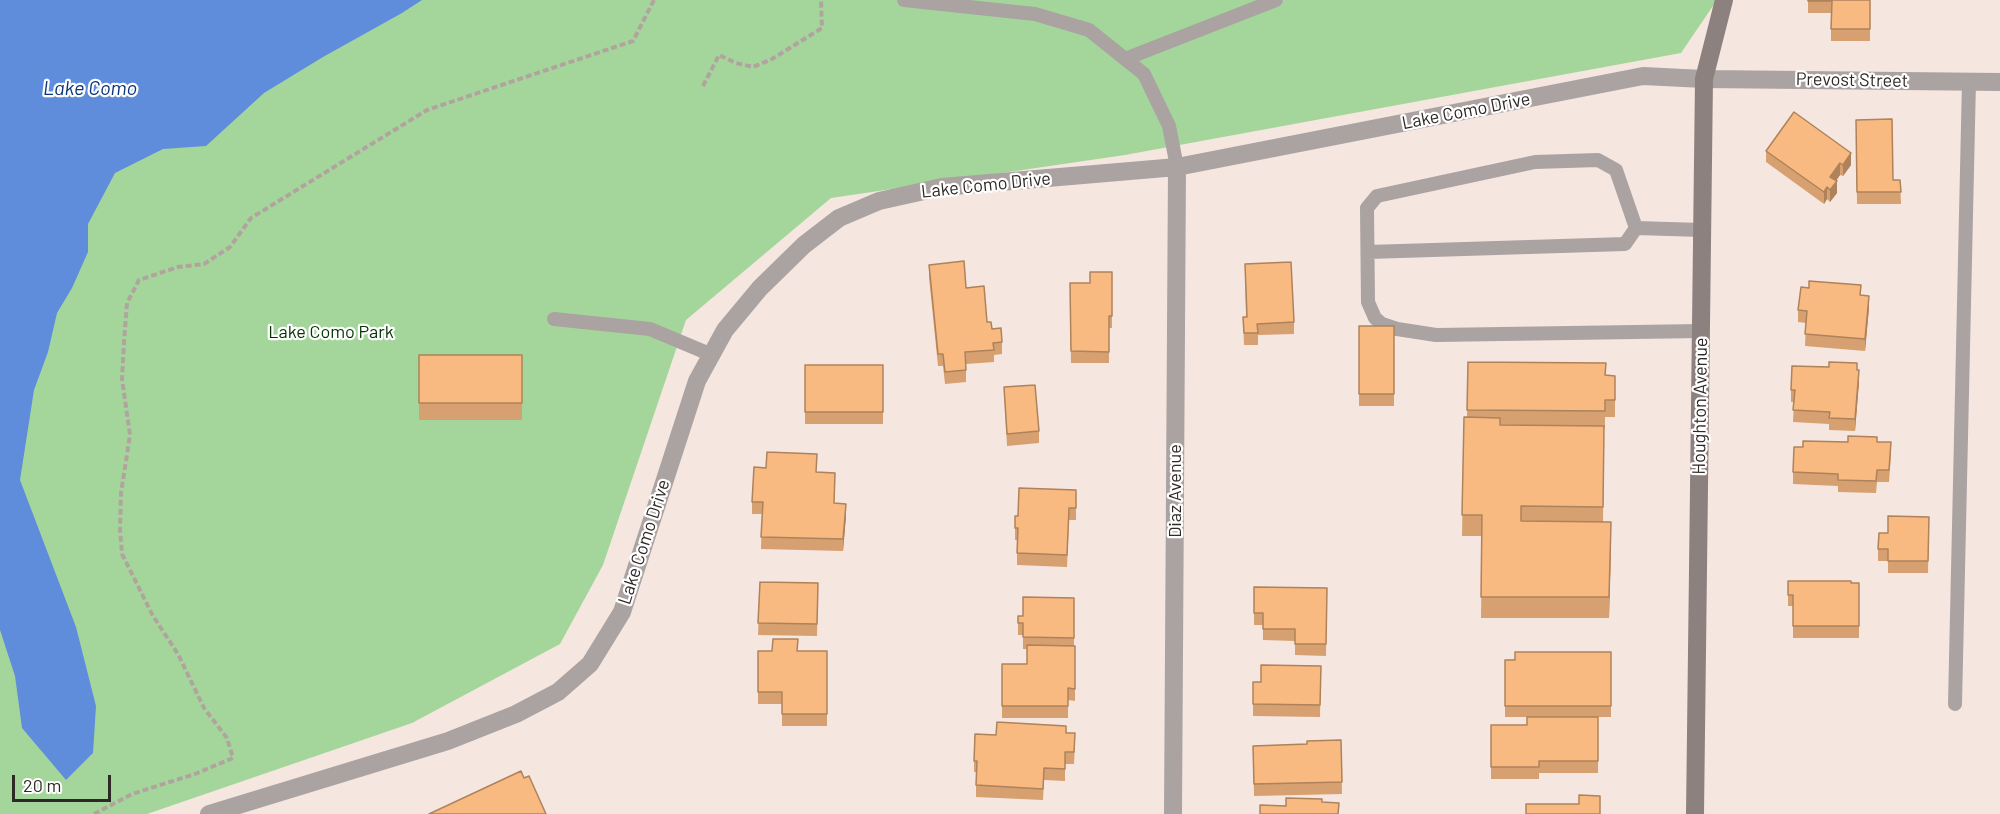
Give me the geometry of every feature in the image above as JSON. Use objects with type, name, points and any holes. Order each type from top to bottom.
[{"type":"street","name":"Houghton Avenue","points":[[1695,814],[1704,79],[1724,0]]},
{"type":"street","name":"Lake Como Drive","points":[[209,814],[468,733],[516,714],[558,692],[590,664],[622,612],[697,381],[725,330],[760,288],[804,245],[839,218],[879,201],[942,187],[1177,167],[1643,76],[1704,79]]},
{"type":"street","name":"Prevost Street","points":[[1704,79],[2000,82]]},
{"type":"street","name":"Diaz Avenue","points":[[1173,814],[1177,167]]},
{"type":"lane","points":[[904,0],[1035,14],[1089,30],[1144,74],[1169,126],[1177,167]]},
{"type":"lane","points":[[1125,59],[1276,0]]},
{"type":"lane","points":[[1955,704],[1969,81]]},
{"type":"lane","points":[[1636,228],[1616,170],[1598,160],[1535,162],[1377,196],[1367,208],[1368,302],[1375,318],[1382,324],[1397,329],[1436,334],[1701,331]]},
{"type":"lane","points":[[1636,228],[1702,230]]},
{"type":"lane","points":[[1368,252],[1625,244],[1636,228]]},
{"type":"lane","points":[[554,319],[650,329],[712,355]]},
{"type":"path","points":[[94,814],[132,794],[195,774],[233,758],[227,738],[204,708],[178,654],[153,616],[122,554],[121,493],[129,435],[122,379],[124,342],[127,303],[140,280],[178,267],[204,264],[230,247],[251,218],[427,110],[633,41],[654,0]]},
{"type":"path","points":[[703,86],[719,55],[736,63],[753,67],[792,48],[822,28],[821,0]]},
{"type":"green space","name":"Lake Como Park","points":[[0,0],[1717,0],[1681,53],[1125,155],[831,198],[686,320],[603,565],[560,644],[412,723],[147,814],[0,814]]},
{"type":"water","name":"Lake Como","points":[[0,0],[422,0],[264,93],[206,146],[163,149],[115,173],[88,224],[88,252],[72,288],[57,313],[48,352],[34,390],[20,480],[76,627],[96,706],[93,753],[66,780],[22,728],[15,676],[0,630]]},
{"type":"building","points":[[1808,0],[1870,0],[1870,29],[1831,29],[1832,1]]},
{"type":"building","points":[[1794,112],[1851,153],[1843,165],[1840,163],[1830,177],[1837,181],[1830,190],[1827,187],[1824,192],[1766,151]]},
{"type":"building","points":[[1892,119],[1893,180],[1900,180],[1901,192],[1857,192],[1856,120]]},
{"type":"building","points":[[964,261],[966,288],[984,286],[987,322],[991,322],[992,329],[1001,328],[1002,342],[993,343],[994,350],[965,352],[966,370],[945,372],[943,354],[938,354],[929,265]]},
{"type":"building","points":[[1291,262],[1294,322],[1257,324],[1258,333],[1244,333],[1243,317],[1247,317],[1245,264]]},
{"type":"building","points":[[1090,272],[1112,272],[1109,352],[1071,351],[1070,283],[1090,283]]},
{"type":"building","points":[[1809,281],[1861,285],[1860,295],[1869,296],[1865,339],[1805,334],[1807,311],[1798,310],[1801,287],[1809,288]]},
{"type":"building","points":[[1359,326],[1394,326],[1394,394],[1359,394]]},
{"type":"building","points":[[419,355],[522,355],[522,403],[419,403]]},
{"type":"building","points":[[1468,362],[1606,363],[1605,375],[1615,376],[1615,400],[1605,400],[1605,411],[1467,410]]},
{"type":"building","points":[[1829,362],[1857,363],[1857,370],[1859,370],[1855,419],[1829,418],[1830,412],[1793,410],[1795,390],[1791,390],[1792,366],[1829,367]]},
{"type":"building","points":[[805,365],[883,365],[883,412],[805,412]]},
{"type":"building","points":[[1035,385],[1039,431],[1007,434],[1004,387]]},
{"type":"building","points":[[1464,417],[1500,418],[1500,425],[1604,426],[1603,507],[1521,506],[1521,521],[1611,522],[1609,597],[1481,597],[1482,515],[1462,515]]},
{"type":"building","points":[[1848,436],[1877,437],[1877,442],[1891,442],[1889,470],[1877,470],[1876,481],[1838,480],[1838,474],[1793,472],[1794,447],[1803,447],[1803,441],[1848,442]]},
{"type":"building","points":[[767,452],[817,454],[816,472],[835,473],[834,503],[846,504],[843,539],[761,537],[763,502],[752,502],[754,467],[766,468]]},
{"type":"building","points":[[1019,488],[1076,490],[1076,508],[1069,508],[1067,555],[1017,553],[1018,528],[1015,528],[1015,516],[1018,516]]},
{"type":"building","points":[[1888,516],[1929,517],[1928,561],[1888,561],[1888,549],[1878,549],[1879,533],[1888,533]]},
{"type":"building","points":[[1788,581],[1859,583],[1859,626],[1793,626],[1793,595],[1788,595]]},
{"type":"building","points":[[760,582],[818,583],[817,624],[758,623]]},
{"type":"building","points":[[1254,587],[1327,588],[1326,644],[1295,644],[1295,629],[1263,629],[1263,613],[1254,613]]},
{"type":"building","points":[[1023,597],[1074,598],[1074,638],[1023,637],[1023,623],[1018,623],[1018,616],[1023,616]]},
{"type":"building","points":[[773,639],[798,639],[797,651],[827,651],[827,714],[782,714],[782,692],[758,692],[758,651],[772,651]]},
{"type":"building","points":[[1027,645],[1075,646],[1075,689],[1068,688],[1068,706],[1002,706],[1002,664],[1027,664]]},
{"type":"building","points":[[1515,652],[1611,652],[1611,706],[1505,706],[1505,660],[1515,660]]},
{"type":"building","points":[[1261,665],[1321,666],[1320,705],[1253,704],[1253,682],[1261,682]]},
{"type":"building","points":[[1527,717],[1598,717],[1598,761],[1539,761],[1539,767],[1491,767],[1491,725],[1527,725]]},
{"type":"building","points":[[997,722],[1066,726],[1066,733],[1075,733],[1074,752],[1065,752],[1065,769],[1044,768],[1043,789],[976,785],[975,734],[996,735]]},
{"type":"building","points":[[1341,740],[1342,782],[1254,784],[1253,746]]},
{"type":"building","points":[[521,771],[524,778],[529,776],[546,814],[429,814]]},
{"type":"building","points":[[1579,795],[1600,796],[1600,814],[1526,814],[1526,804],[1579,804]]},
{"type":"building","points":[[1286,798],[1322,799],[1322,802],[1339,803],[1338,814],[1260,814],[1260,805],[1286,806]]}]
